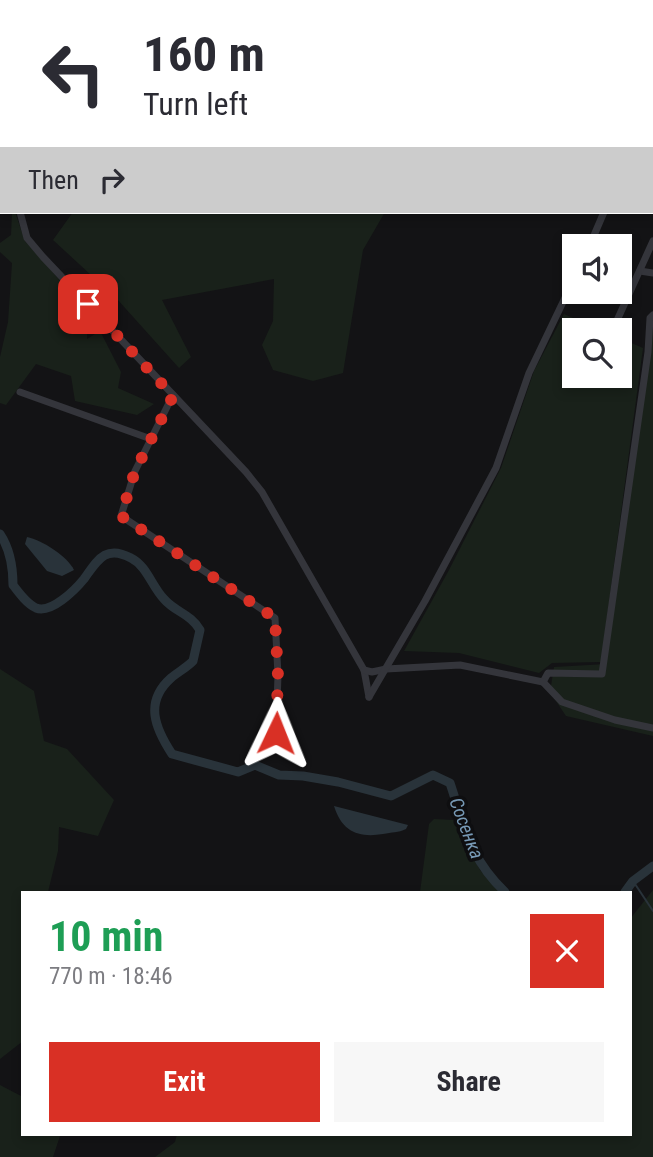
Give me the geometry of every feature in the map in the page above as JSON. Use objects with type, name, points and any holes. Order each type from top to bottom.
[{"type":"street","points":[[21,214],[27,238],[43,257],[262,492],[364,670],[369,698],[496,468],[529,373],[562,304]]},
{"type":"street","points":[[595,234],[603,214]]},
{"type":"street","points":[[618,318],[653,241]]},
{"type":"street","points":[[640,271],[653,273]]},
{"type":"street","points":[[542,682],[548,673],[602,674],[646,365],[650,318],[653,315]]},
{"type":"street","points":[[20,392],[151,439]]},
{"type":"street","points":[[173,396],[135,471],[121,516],[275,618],[278,676],[276,733]]},
{"type":"street","points":[[364,670],[379,672],[386,669],[460,664],[542,682],[562,702],[615,720],[653,728]]},
{"type":"shaded area","points":[[12,214],[16,214],[25,241],[87,311],[87,339],[100,331],[121,372],[118,388],[154,404],[137,415],[75,401],[71,376],[36,364],[6,405],[0,403],[0,357],[8,322],[12,263],[0,252],[0,243],[11,235]]},
{"type":"shaded area","points":[[72,214],[384,214],[363,250],[343,373],[313,381],[273,370],[262,345],[273,321],[274,279],[162,300],[191,357],[179,368],[117,299],[53,240]]},
{"type":"shaded area","points":[[564,314],[573,318],[562,318],[562,388],[632,388],[632,343],[643,348],[601,662],[552,663],[539,673],[459,653],[404,651],[501,468],[534,371]]},
{"type":"shaded area","points":[[653,318],[653,736],[566,716],[550,692],[554,667],[606,664]]},
{"type":"shaded area","points":[[27,537],[54,549],[74,570],[62,576],[47,571],[25,544]]},
{"type":"shaded area","points":[[0,669],[34,691],[44,741],[67,749],[114,800],[98,836],[59,827],[58,851],[48,891],[21,891],[21,1043],[0,1059]]},
{"type":"shaded area","points":[[334,806],[408,825],[406,829],[398,832],[359,834],[342,822]]},
{"type":"shaded area","points":[[434,819],[454,820],[480,870],[501,891],[420,891],[429,824]]},
{"type":"shaded area","points":[[653,890],[653,1157],[155,1157],[175,1142],[176,1136],[632,1136],[632,916]]},
{"type":"shaded area","points":[[0,1085],[21,1096],[21,1136],[60,1136],[53,1157],[0,1157]]},
{"type":"waterway","points":[[0,80],[0,130]]},
{"type":"waterway","name":"Сосенка","points":[[0,534],[10,559],[13,585],[26,601],[36,608],[49,608],[62,600],[80,584],[103,556],[115,553],[137,562],[164,599],[200,630],[193,661],[171,678],[157,696],[157,725],[172,754],[238,772],[255,765],[279,775],[338,782],[391,796],[433,775],[450,783],[476,855],[504,891]]},
{"type":"waterway","name":"Сосенка","points":[[626,891],[633,881],[653,866]]},
{"type":"waterway","points":[[633,881],[653,911]]},
{"type":"route","points":[[88,304],[173,396],[135,471],[121,516],[275,618],[278,676],[276,733]]}]
